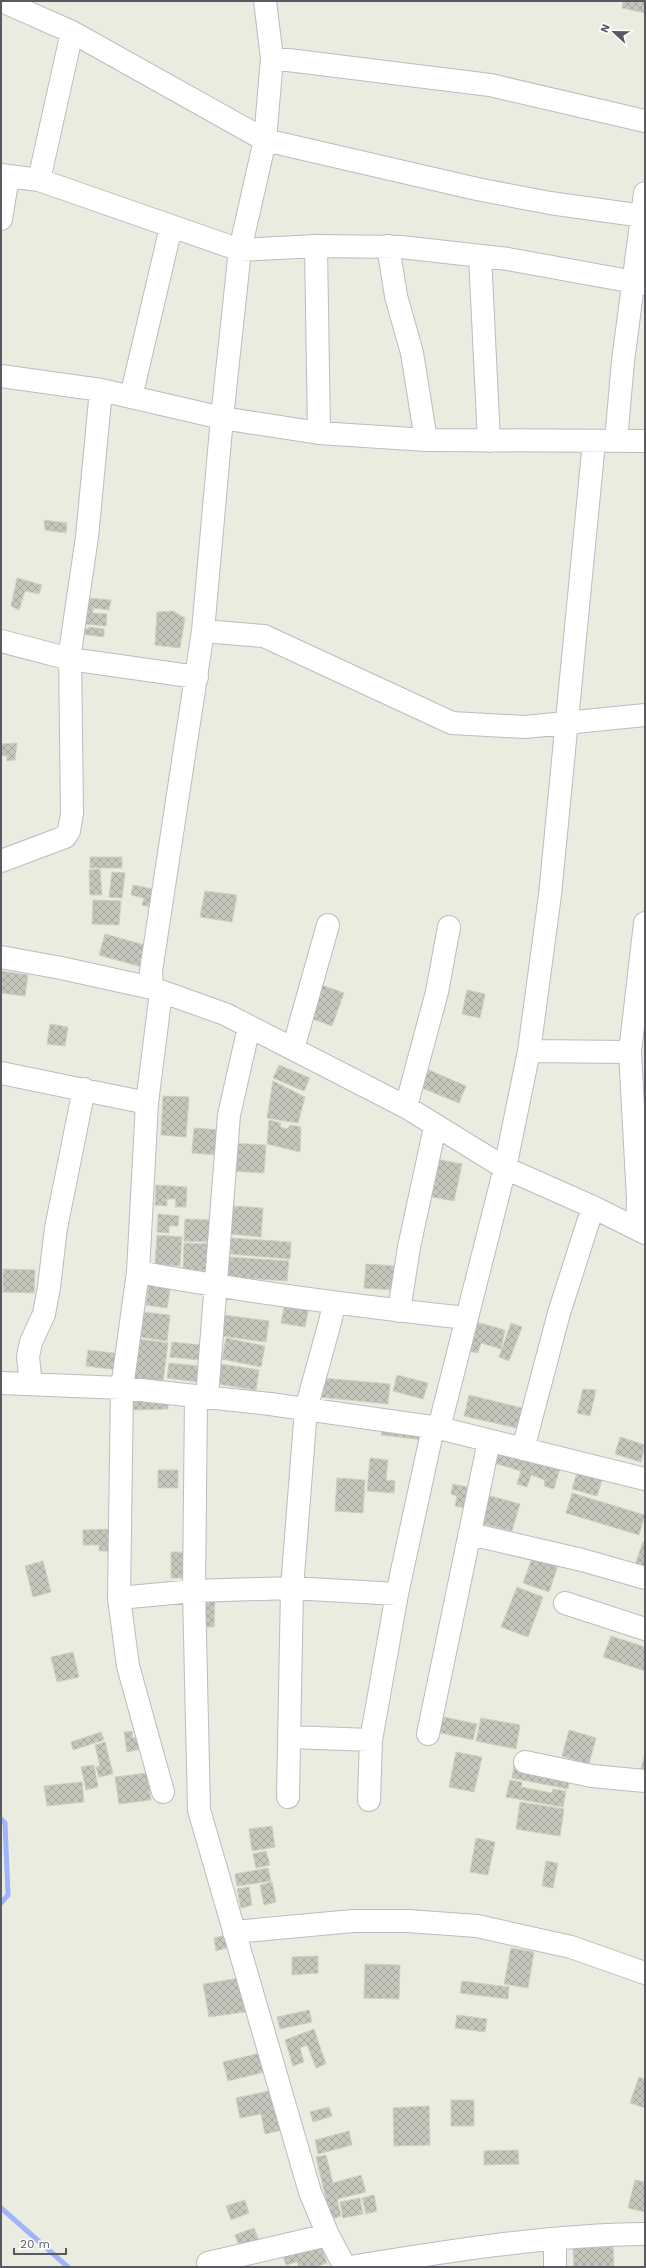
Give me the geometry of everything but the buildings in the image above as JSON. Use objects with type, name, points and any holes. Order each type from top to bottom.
[{"type":"street","points":[[2,1],[72,32],[265,140],[477,189],[550,203],[643,216]]},
{"type":"street","points":[[163,1792],[128,1666],[119,1598],[122,1388],[138,1272],[147,1103],[157,990],[151,971],[203,631],[222,418],[240,250],[265,140],[272,58],[265,1]]},
{"type":"street","points":[[39,180],[72,32]]},
{"type":"street","points":[[272,58],[490,85],[645,121]]},
{"type":"street","points":[[1,219],[5,175],[39,180],[240,250],[316,246],[388,246],[480,256],[640,282]]},
{"type":"street","points":[[616,440],[623,361],[640,282],[645,193]]},
{"type":"street","points":[[131,397],[171,227]]},
{"type":"street","points":[[316,246],[319,433]]},
{"type":"street","points":[[388,246],[396,296],[412,353],[426,440]]},
{"type":"street","points":[[480,256],[489,441]]},
{"type":"street","points":[[1,376],[101,390],[222,418],[319,433],[426,440],[594,442],[616,440],[645,441]]},
{"type":"street","points":[[1,861],[65,837],[69,831],[72,814],[70,659],[87,537],[101,390]]},
{"type":"street","points":[[369,1800],[371,1740],[397,1594],[436,1428],[506,1168],[529,1051],[550,895],[594,442]]},
{"type":"street","points":[[203,631],[264,636],[452,723],[525,727],[645,715]]},
{"type":"street","points":[[1,641],[70,659],[197,677]]},
{"type":"street","points":[[641,1231],[630,1052],[645,923]]},
{"type":"street","points":[[293,1049],[328,926]]},
{"type":"street","points":[[406,1107],[437,992],[449,927]]},
{"type":"street","points":[[1,957],[61,968],[157,990],[225,1014],[406,1107],[435,1127],[506,1168],[593,1207],[641,1231]]},
{"type":"street","points":[[249,1027],[229,1115],[216,1287],[202,1396],[194,1591],[199,1810],[310,2192],[328,2235],[345,2267]]},
{"type":"street","points":[[529,1051],[630,1052]]},
{"type":"street","points":[[1,1073],[147,1103]]},
{"type":"street","points":[[31,1384],[28,1357],[31,1342],[45,1307],[56,1228],[84,1090]]},
{"type":"street","points":[[399,1311],[409,1247],[435,1127]]},
{"type":"street","points":[[523,1449],[559,1313],[593,1207]]},
{"type":"street","points":[[138,1272],[216,1287],[330,1303],[466,1318]]},
{"type":"street","points":[[288,1797],[291,1737],[292,1588],[306,1409],[330,1322],[333,1308],[330,1303]]},
{"type":"street","points":[[1,1383],[122,1388],[202,1396],[306,1409],[436,1428],[645,1479]]},
{"type":"street","points":[[428,1734],[489,1441]]},
{"type":"street","points":[[470,1534],[582,1560],[645,1578]]},
{"type":"street","points":[[119,1598],[194,1591],[292,1588],[397,1594]]},
{"type":"street","points":[[565,1603],[645,1629]]},
{"type":"street","points":[[291,1737],[371,1740]]},
{"type":"street","points":[[525,1762],[592,1776],[645,1781]]},
{"type":"street","points":[[234,1932],[353,1921],[408,1920],[477,1926],[571,1947],[644,1970]]},
{"type":"street","points":[[350,2267],[464,2249],[605,2234],[645,2234]]},
{"type":"street","points":[[208,2263],[328,2235]]},
{"type":"street","points":[[555,2239],[555,2267]]},
{"type":"waterway","points":[[1,1819],[5,1823],[8,1895],[1,1903]]},
{"type":"waterway","points":[[1,2208],[68,2267]]}]
